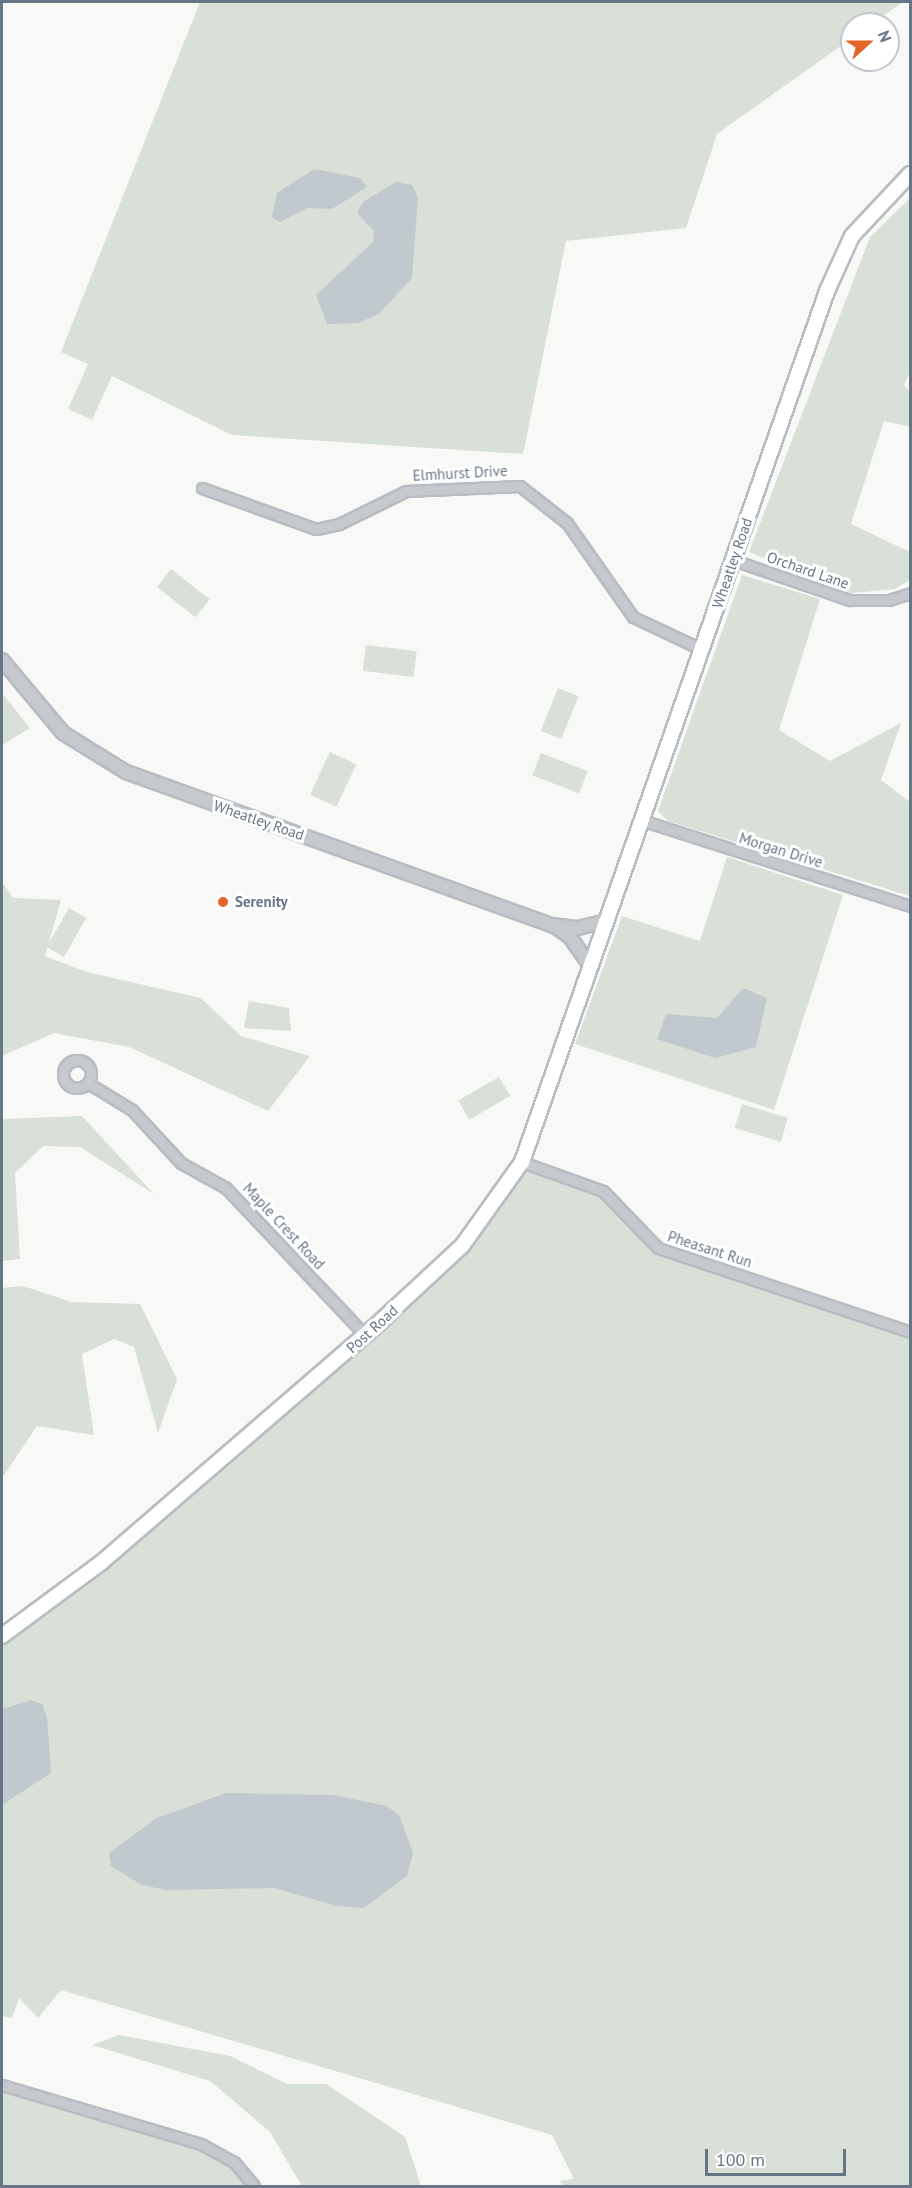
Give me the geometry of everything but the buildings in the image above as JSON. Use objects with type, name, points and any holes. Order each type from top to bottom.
[{"type":"main road","name":"Wheatley Road","points":[[606,921],[644,821],[701,649],[838,266],[871,210],[910,174]]},
{"type":"main road","name":"Post Road","points":[[2,1636],[102,1562],[365,1335],[462,1246],[522,1162],[606,921]]},
{"type":"street","name":"Elmhurst Drive","points":[[202,488],[316,529],[339,524],[406,490],[520,486],[560,515],[633,617],[701,649]]},
{"type":"street","name":"Orchard Lane","points":[[733,560],[850,600],[888,600],[910,593]]},
{"type":"street","name":"Wheatley Road","points":[[2,660],[63,733],[126,772],[552,925],[578,928],[606,921]]},
{"type":"street","name":"Morgan Drive","points":[[644,821],[910,906]]},
{"type":"street","name":"Wheatley Road","points":[[552,925],[570,937],[590,966]]},
{"type":"street","name":"Maple Crest Road","points":[[88,1083],[132,1110],[181,1163],[226,1188],[365,1335]]},
{"type":"street","name":"Pheasant Run","points":[[522,1162],[603,1191],[658,1248],[910,1332]]},
{"type":"street","points":[[2,2085],[201,2144],[234,2162],[254,2187]]},
{"type":"shaded area","points":[[200,2],[903,2],[888,12],[840,12],[840,47],[717,134],[686,228],[566,241],[523,454],[232,435],[112,376],[92,420],[68,409],[88,364],[61,352]]},
{"type":"shaded area","points":[[314,169],[360,178],[367,187],[332,209],[307,208],[280,222],[272,217],[277,193]]},
{"type":"shaded area","points":[[396,182],[412,185],[418,198],[412,278],[379,314],[358,323],[327,324],[316,295],[373,242],[374,231],[357,213],[363,202]]},
{"type":"shaded area","points":[[910,198],[910,372],[904,385],[910,391],[910,427],[884,421],[851,524],[910,552],[910,580],[895,589],[851,593],[749,552],[870,237]]},
{"type":"shaded area","points":[[171,569],[210,599],[195,617],[157,587]]},
{"type":"shaded area","points":[[742,575],[820,599],[779,730],[830,761],[901,723],[881,780],[910,802],[910,896],[668,821],[658,811]]},
{"type":"shaded area","points":[[366,645],[417,651],[413,677],[363,671]]},
{"type":"shaded area","points":[[558,688],[578,696],[561,739],[541,731]]},
{"type":"shaded area","points":[[2,693],[30,728],[2,745]]},
{"type":"shaded area","points":[[330,752],[356,764],[336,807],[310,795]]},
{"type":"shaded area","points":[[541,753],[588,771],[579,793],[532,775]]},
{"type":"shaded area","points":[[727,857],[843,895],[774,1110],[575,1044],[622,916],[700,941]]},
{"type":"shaded area","points":[[2,882],[13,898],[61,900],[45,956],[87,972],[201,998],[241,1036],[310,1056],[268,1111],[129,1047],[54,1033],[2,1056]]},
{"type":"shaded area","points":[[69,908],[86,918],[64,957],[46,947]]},
{"type":"shaded area","points":[[743,988],[767,998],[756,1047],[715,1058],[657,1039],[666,1014],[717,1018]]},
{"type":"shaded area","points":[[249,1001],[289,1008],[291,1031],[244,1028]]},
{"type":"shaded area","points":[[499,1077],[510,1096],[469,1120],[458,1100]]},
{"type":"shaded area","points":[[742,1104],[788,1118],[781,1142],[735,1128]]},
{"type":"shaded area","points":[[82,1116],[154,1194],[80,1147],[43,1146],[15,1173],[20,1259],[2,1261],[2,1119]]},
{"type":"shaded area","points":[[522,1162],[603,1191],[645,1239],[910,1332],[910,2186],[564,2186],[559,2181],[574,2179],[552,2135],[61,1990],[38,2018],[19,1998],[12,2018],[2,2016],[2,1636],[68,1589],[462,1246]]},
{"type":"shaded area","points":[[23,1286],[72,1302],[140,1304],[177,1379],[158,1433],[134,1347],[114,1339],[82,1354],[94,1435],[37,1426],[2,1478],[2,1288]]},
{"type":"shaded area","points":[[31,1700],[42,1704],[47,1716],[51,1773],[2,1805],[2,1709]]},
{"type":"shaded area","points":[[226,1793],[333,1795],[387,1806],[399,1815],[413,1853],[407,1876],[364,1908],[336,1906],[275,1888],[166,1890],[142,1885],[111,1866],[109,1853],[157,1818]]},
{"type":"shaded area","points":[[119,2035],[230,2056],[287,2084],[326,2084],[405,2137],[421,2186],[302,2186],[270,2132],[210,2081],[92,2045]]},
{"type":"shaded area","points":[[2,2089],[197,2146],[230,2164],[249,2186],[2,2186]]},
{"type":"place","name":"Serenity","points":[[223,902]]}]
